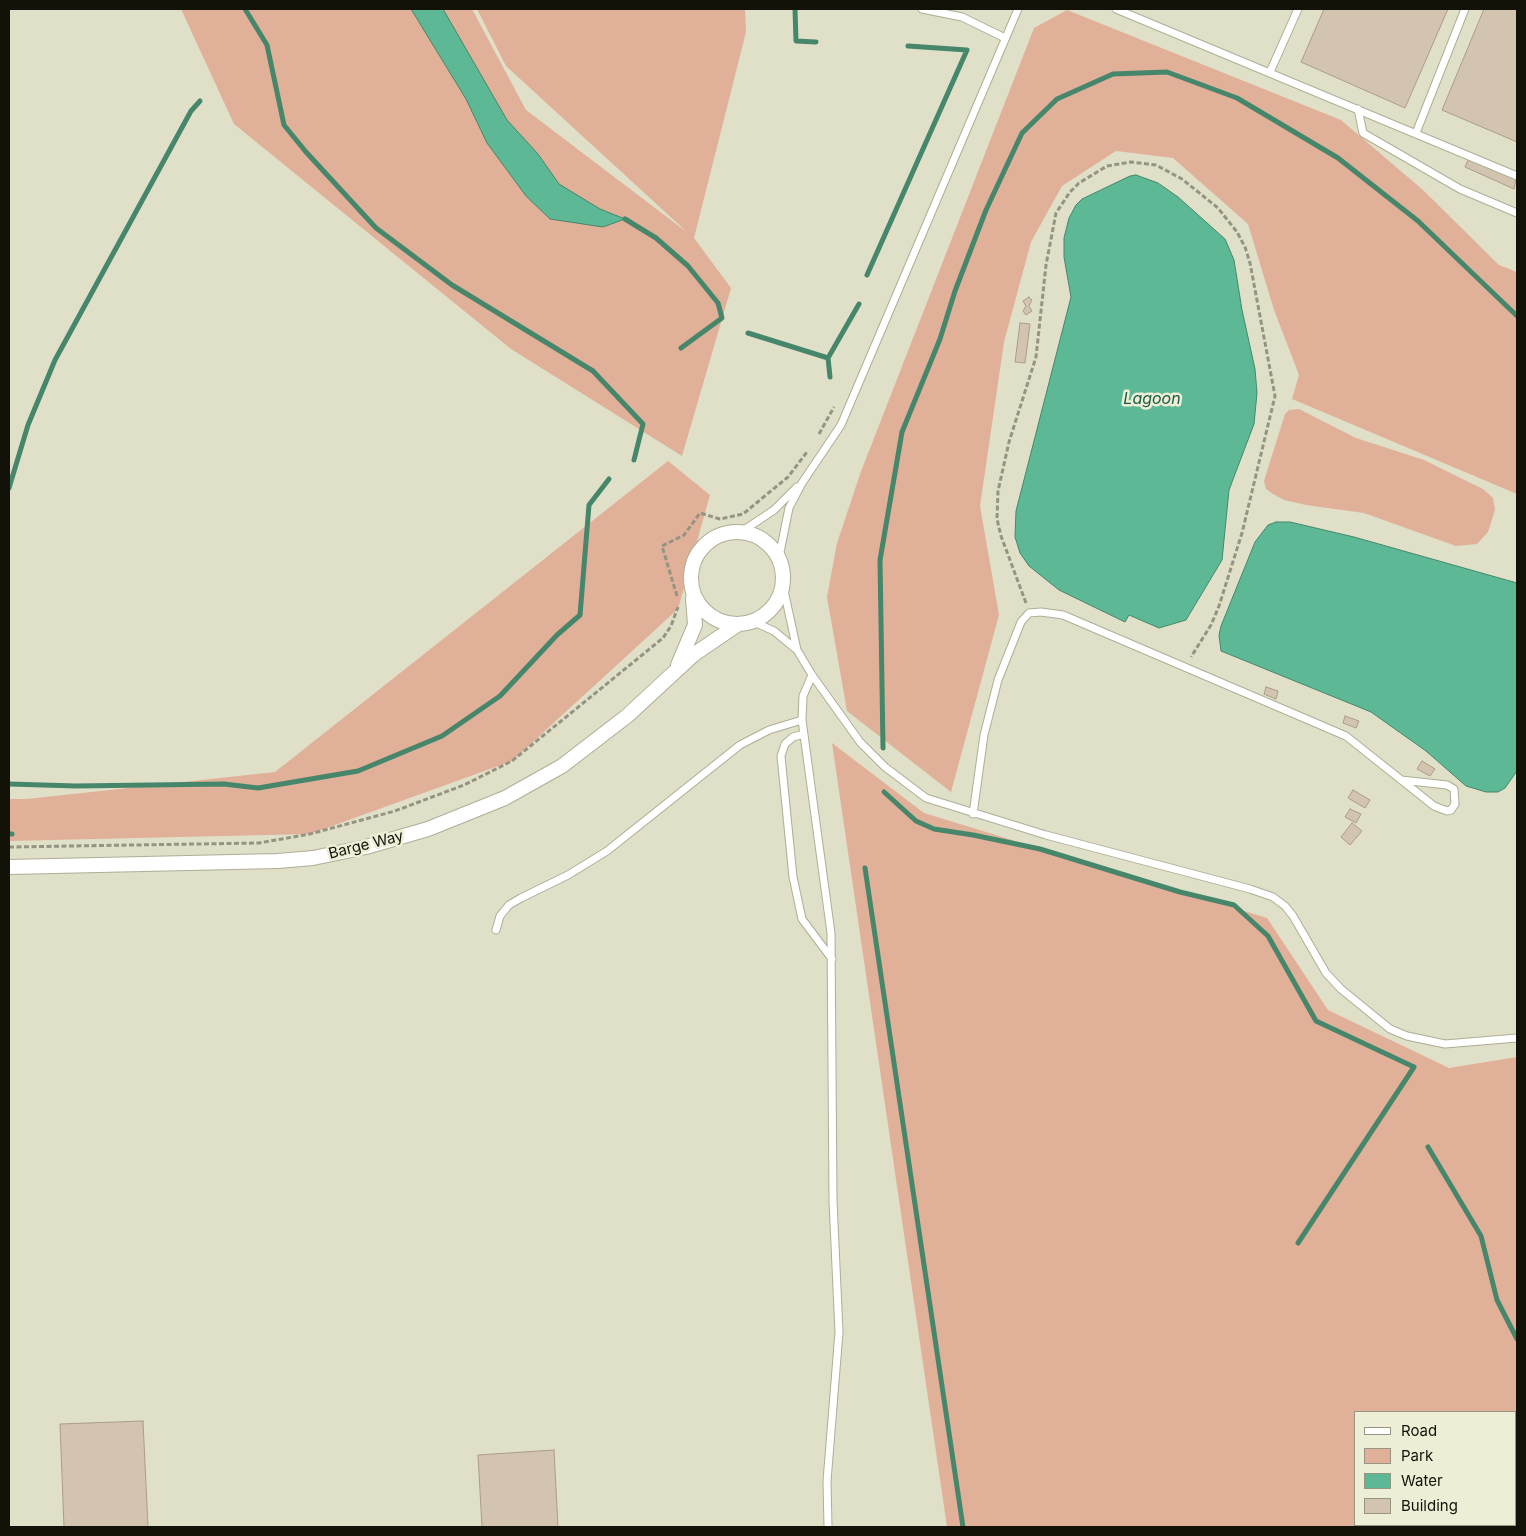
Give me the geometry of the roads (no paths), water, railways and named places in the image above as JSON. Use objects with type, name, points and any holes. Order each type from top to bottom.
[{"type":"street","points":[[741,532],[756,536],[769,544],[779,557],[783,571],[783,586],[778,601],[768,614],[754,622],[737,625],[722,623],[709,616],[699,605],[692,592],[691,571],[699,551],[709,541],[722,534],[741,532]]},
{"type":"street","name":"Barge Way","points":[[674,672],[686,651],[694,625],[692,592]]},
{"type":"street","name":"Barge Way","points":[[9,867],[278,861],[312,858],[397,839],[484,808],[548,775],[627,716],[706,645],[737,625]]},
{"type":"lane","points":[[922,9],[962,17],[1006,38]]},
{"type":"lane","points":[[779,557],[789,508],[802,483],[841,425],[1018,9]]},
{"type":"lane","points":[[1116,9],[1517,176]]},
{"type":"lane","points":[[1270,72],[1298,9]]},
{"type":"lane","points":[[1416,133],[1465,9]]},
{"type":"lane","points":[[1358,109],[1362,133],[1460,189],[1517,213]]},
{"type":"lane","points":[[741,532],[774,510],[802,483]]},
{"type":"lane","points":[[783,586],[797,650],[812,675],[853,733],[885,767],[926,798],[973,814],[1250,889],[1272,897],[1285,906],[1293,916],[1326,973],[1341,989],[1390,1029],[1407,1036],[1446,1044],[1517,1038]]},
{"type":"lane","points":[[973,814],[984,735],[993,693],[1017,630],[1029,613],[1051,612],[1063,615],[1346,736],[1402,780],[1438,808],[1451,810],[1455,804],[1456,793],[1451,787],[1435,782],[1402,780]]},
{"type":"lane","points":[[754,622],[774,631],[797,650]]},
{"type":"lane","points":[[812,675],[803,696],[802,720],[828,903],[832,959],[834,1201],[839,1332],[827,1481],[828,1527]]},
{"type":"lane","points":[[496,930],[500,916],[509,906],[521,898],[568,875],[607,851],[740,745],[769,730],[802,720]]},
{"type":"lane","points":[[804,734],[793,737],[785,744],[782,756],[793,877],[802,919],[832,959]]},
{"type":"water","points":[[411,9],[443,9],[507,120],[538,154],[559,184],[600,209],[625,219],[603,227],[550,219],[526,196],[487,143],[466,99]]},
{"type":"water","name":"Lagoon","points":[[1136,175],[1158,183],[1178,197],[1225,239],[1234,260],[1242,310],[1255,369],[1257,393],[1254,424],[1229,490],[1222,560],[1186,620],[1159,628],[1129,615],[1125,622],[1059,590],[1029,566],[1020,553],[1015,537],[1016,511],[1071,297],[1064,257],[1064,238],[1069,218],[1076,205],[1082,199],[1130,176]]},
{"type":"water","points":[[1276,522],[1290,522],[1354,537],[1517,583],[1517,771],[1505,788],[1498,792],[1486,792],[1466,786],[1426,751],[1371,712],[1221,651],[1219,635],[1221,626],[1255,542],[1268,525]]},
{"type":"waterway","points":[[245,9],[267,45],[284,125],[306,152],[376,228],[452,285],[593,371],[643,424],[634,460]]},
{"type":"waterway","points":[[795,9],[796,41],[816,42]]},
{"type":"waterway","points":[[867,275],[967,50],[908,46]]},
{"type":"waterway","points":[[883,748],[880,560],[902,432],[940,339],[955,291],[986,210],[1022,133],[1057,99],[1113,74],[1167,72],[1237,98],[1338,158],[1418,221],[1517,316]]},
{"type":"waterway","points":[[9,488],[28,425],[55,360],[191,111],[200,101]]},
{"type":"waterway","points":[[625,219],[656,238],[688,266],[718,303],[722,318],[681,348]]},
{"type":"waterway","points":[[748,333],[828,358],[859,304]]},
{"type":"waterway","points":[[828,358],[830,377]]},
{"type":"waterway","points":[[9,784],[76,786],[224,784],[258,788],[358,771],[442,736],[500,696],[557,635],[580,615],[589,505],[609,479]]},
{"type":"waterway","points":[[884,792],[916,821],[934,829],[1040,849],[1180,892],[1234,905],[1268,936],[1316,1021],[1414,1067],[1298,1243]]},
{"type":"waterway","points":[[865,868],[963,1527]]},
{"type":"waterway","points":[[1428,1147],[1481,1236],[1497,1300],[1517,1339]]}]
